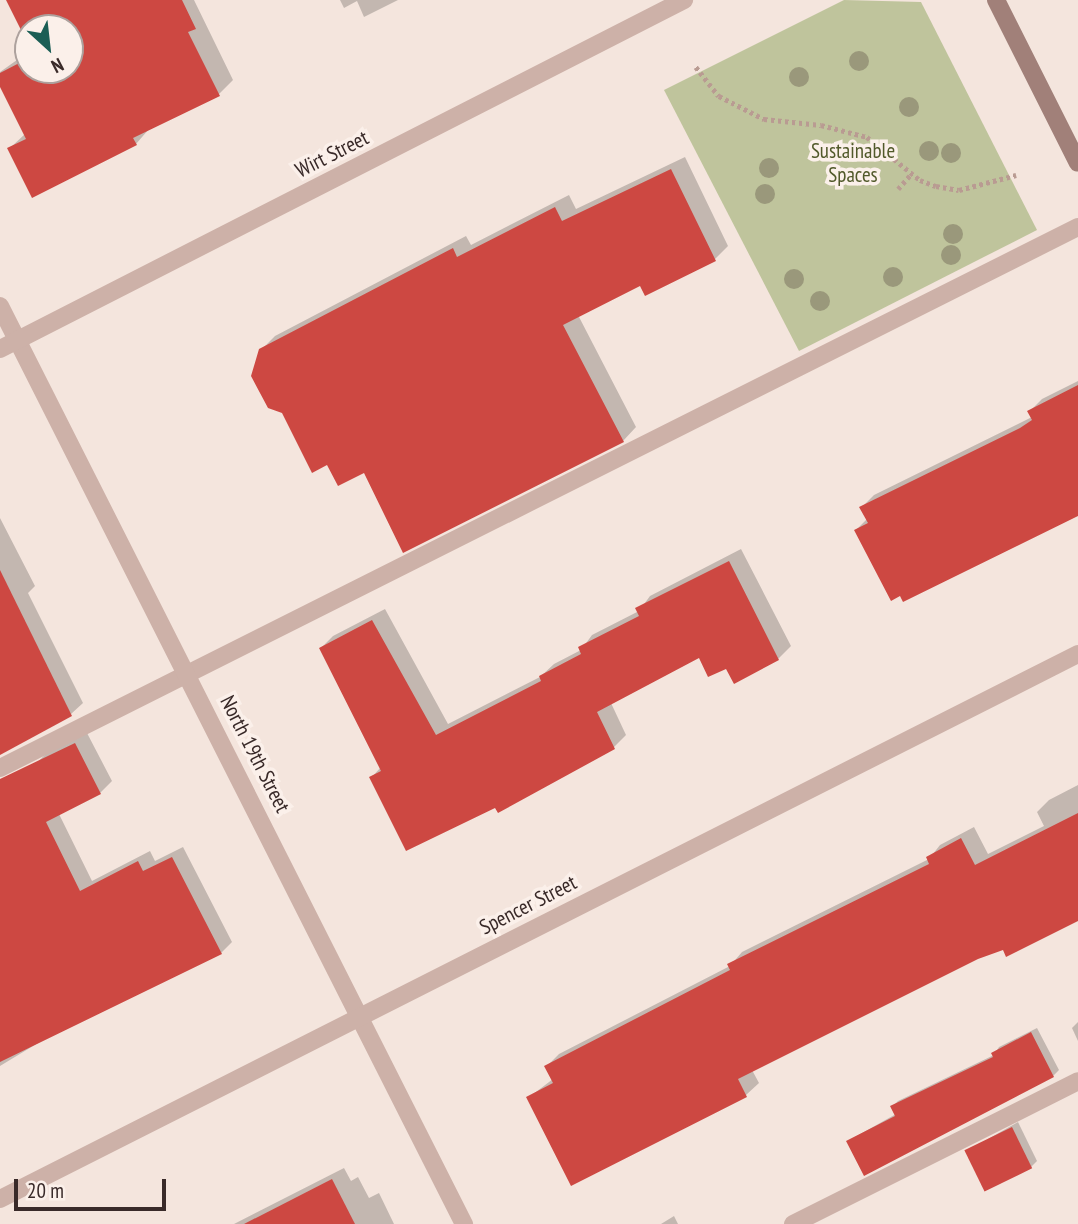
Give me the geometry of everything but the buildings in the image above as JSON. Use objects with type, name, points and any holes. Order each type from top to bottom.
[{"type":"street","name":"Wirt Street","points":[[0,349],[684,0]]},
{"type":"street","points":[[996,0],[1078,163]]},
{"type":"street","points":[[0,768],[1078,227]]},
{"type":"street","name":"North 19th Street","points":[[0,306],[189,672],[464,1224]]},
{"type":"street","name":"Spencer Street","points":[[0,1199],[1078,654]]},
{"type":"street","points":[[793,1224],[1078,1081]]},
{"type":"path","points":[[696,67],[719,96],[764,119],[821,125],[867,137],[912,173],[936,186],[959,190],[1016,174]]},
{"type":"path","points":[[898,189],[912,173]]},
{"type":"green space","name":"Sustainable Spaces","points":[[844,0],[921,2],[1037,230],[799,351],[664,90]]}]
